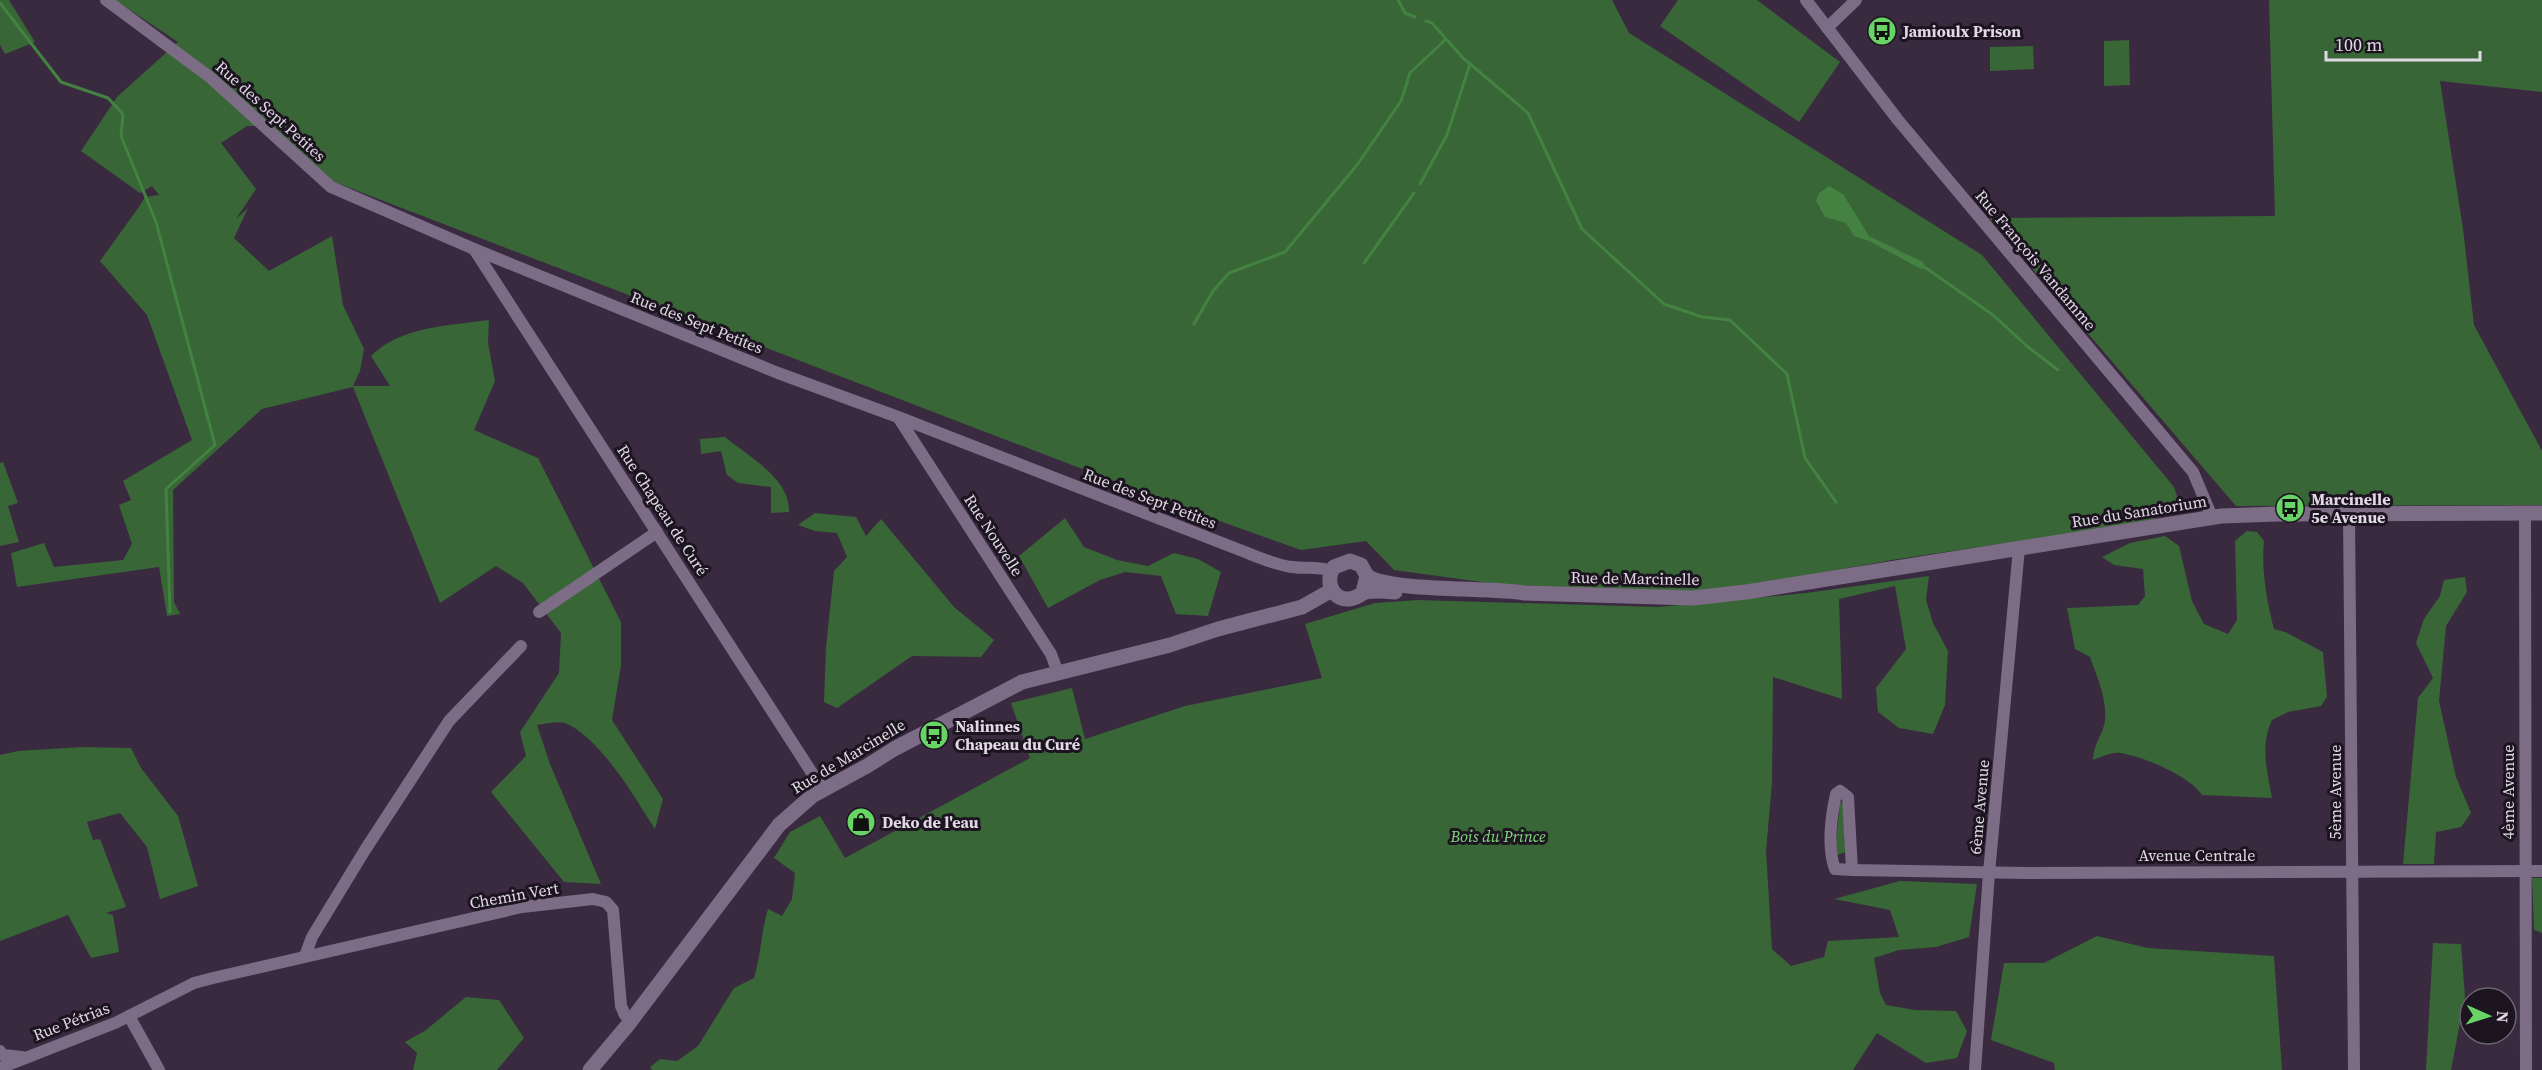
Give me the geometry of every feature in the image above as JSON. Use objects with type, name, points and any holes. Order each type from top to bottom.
[{"type":"street","name":"Rue des Sept Petites","points":[[106,0],[211,78],[331,187],[474,249],[767,369],[898,417],[1262,558],[1290,567],[1317,567],[1331,571]]},
{"type":"street","name":"Rue François Vandamme","points":[[1806,0],[1898,120],[2193,472],[2212,517]]},
{"type":"street","points":[[1827,28],[1856,0]]},
{"type":"street","name":"Rue Chapeau de Curé","points":[[474,249],[823,790]]},
{"type":"street","name":"Rue Nouvelle","points":[[898,417],[1051,654],[1058,673]]},
{"type":"street","name":"4ème Avenue","points":[[2525,513],[2526,1070]]},
{"type":"street","name":"Rue du Sanatorium","points":[[1746,592],[2212,517],[2254,514],[2542,513]]},
{"type":"street","name":"5ème Avenue","points":[[2349,514],[2354,1070]]},
{"type":"street","points":[[539,612],[657,532]]},
{"type":"street","name":"6ème Avenue","points":[[1975,1070],[1989,873],[2019,548]]},
{"type":"street","name":"Rue de Marcinelle","points":[[1331,571],[1338,564],[1350,561],[1361,566],[1367,576],[1380,582],[1524,593],[1693,598],[1746,592]]},
{"type":"street","points":[[1331,571],[1332,590]]},
{"type":"street","points":[[1363,592],[1368,582],[1367,576]]},
{"type":"street","name":"Rue de Marcinelle","points":[[590,1070],[632,1019],[778,825],[797,806],[894,749],[1017,684],[1302,607],[1332,590],[1341,598],[1347,599],[1359,596],[1363,592],[1380,590],[1503,596],[1524,593]]},
{"type":"street","points":[[305,956],[312,937],[426,754],[449,721],[521,646]]},
{"type":"street","name":"Avenue Centrale","points":[[1852,870],[1848,797],[1840,791],[1836,794],[1834,803],[1830,857],[1835,869],[1852,870],[1989,873],[2542,871]]},
{"type":"street","name":"Chemin Vert","points":[[129,1016],[194,983],[522,907],[600,900],[610,905],[613,910],[621,1006],[626,1015],[632,1019]]},
{"type":"street","name":"Rue Pétrias","points":[[0,1051],[3,1054],[23,1058],[129,1016],[159,1070]]},
{"type":"street","points":[[0,1068],[23,1058]]},
{"type":"green space","points":[[0,0],[9,0],[35,42],[5,54],[0,45]]},
{"type":"green space","points":[[115,0],[1612,0],[1629,33],[1982,255],[2174,487],[2181,508],[2146,522],[1892,560],[1714,592],[1526,588],[1394,570],[1366,541],[1301,550],[1189,510],[329,180],[269,126],[247,126],[221,143],[256,189],[236,219],[248,208],[234,238],[269,271],[332,236],[343,305],[364,349],[360,371],[353,386],[390,386],[371,356],[383,346],[397,339],[426,329],[489,320],[488,343],[495,381],[474,430],[538,458],[621,622],[621,665],[612,720],[663,799],[655,829],[616,770],[591,741],[565,723],[537,725],[550,764],[601,884],[564,882],[491,792],[526,756],[520,732],[559,673],[561,633],[523,583],[496,566],[440,603],[353,387],[262,409],[173,490],[174,602],[180,614],[167,616],[159,567],[17,587],[11,553],[44,543],[54,567],[123,560],[132,544],[119,505],[131,500],[123,481],[192,440],[147,315],[100,261],[145,197],[159,195],[152,186],[140,193],[81,151],[117,97],[178,42]]},
{"type":"green space","points":[[1678,0],[1757,0],[1840,62],[1799,122],[1660,26]]},
{"type":"green space","points":[[2269,0],[2542,0],[2542,92],[2440,81],[2463,229],[2474,325],[2542,451],[2542,505],[2236,506],[1989,218],[2275,216]]},
{"type":"green space","points":[[2129,40],[2130,85],[2104,86],[2104,41]]},
{"type":"green space","points":[[2033,46],[2034,69],[1990,71],[1990,47]]},
{"type":"green space","points":[[725,437],[756,460],[776,479],[788,500],[789,512],[771,513],[771,487],[738,483],[727,475],[721,451],[701,454],[700,439]]},
{"type":"green space","points":[[3,462],[18,503],[8,506],[19,542],[0,546],[0,463]]},
{"type":"green space","points":[[815,513],[856,517],[866,536],[881,519],[954,607],[994,640],[981,657],[912,656],[837,708],[824,702],[826,647],[834,571],[847,557],[837,533],[815,531],[798,525]]},
{"type":"green space","points":[[1065,518],[1084,547],[1117,560],[1148,566],[1174,553],[1198,559],[1221,572],[1208,616],[1176,614],[1161,576],[1125,572],[1100,580],[1048,608],[1019,556]]},
{"type":"green space","points":[[2247,531],[2257,532],[2264,541],[2265,585],[2274,629],[2285,632],[2323,652],[2327,697],[2321,706],[2288,712],[2272,720],[2268,730],[2265,749],[2272,798],[2202,795],[2177,774],[2120,753],[2093,760],[2104,725],[2104,704],[2090,657],[2075,649],[2067,608],[2138,605],[2145,596],[2143,569],[2114,565],[2102,557],[2130,543],[2165,536],[2179,546],[2192,601],[2204,624],[2228,634],[2237,620],[2235,541]]},
{"type":"green space","name":"Bois du Prince","points":[[1929,576],[1926,600],[1933,623],[1948,651],[1945,705],[1933,734],[1899,728],[1878,712],[1876,688],[1906,649],[1895,586],[1839,599],[1842,699],[1773,677],[1772,783],[1766,851],[1772,949],[1791,966],[1824,957],[1828,941],[1899,937],[1890,910],[1834,899],[1900,881],[1977,884],[1969,937],[1936,947],[1899,950],[1874,958],[1880,993],[1886,1005],[1915,1010],[1956,1011],[1967,1031],[1957,1058],[1926,1063],[1877,1033],[1853,1070],[652,1070],[650,1067],[660,1059],[677,1061],[698,1046],[734,988],[754,978],[768,909],[782,916],[792,899],[795,873],[774,858],[790,832],[820,816],[845,858],[1030,758],[1011,703],[1072,688],[1085,739],[1185,706],[1322,678],[1305,624],[1375,603],[1418,600],[1658,607],[1806,593]]},
{"type":"green space","points":[[2465,577],[2467,592],[2446,626],[2439,701],[2456,777],[2471,813],[2461,827],[2436,832],[2434,864],[2403,864],[2418,698],[2433,678],[2416,643],[2424,619],[2440,596],[2444,580]]},
{"type":"green space","points":[[82,747],[131,748],[141,768],[178,816],[198,886],[160,899],[147,847],[120,813],[87,822],[93,840],[100,839],[126,907],[106,913],[113,915],[119,952],[91,958],[68,915],[0,941],[0,755],[18,751]]},
{"type":"green space","points":[[1840,802],[1844,804],[1845,852],[1838,855],[1835,850]]},
{"type":"green space","points":[[2532,878],[2542,878],[2542,933],[2534,930]]},
{"type":"green space","points":[[2097,936],[2148,948],[2274,956],[2282,1070],[2055,1070],[2054,1063],[1991,1040],[2004,963],[2044,963]]},
{"type":"green space","points":[[2433,943],[2461,944],[2464,986],[2458,986],[2458,1034],[2451,1070],[2426,1070]]},
{"type":"green space","points":[[466,997],[499,1000],[524,1038],[497,1070],[413,1070],[417,1053],[405,1042],[426,1030]]},
{"type":"shaded area","points":[[1829,186],[1843,194],[1869,236],[1923,262],[1926,268],[1921,269],[1869,241],[1854,236],[1846,223],[1825,217],[1816,201],[1819,193]]},
{"type":"waterway","points":[[1398,0],[1405,13],[1415,17]]},
{"type":"waterway","points":[[0,3],[61,82],[108,98],[123,114],[121,136],[156,222],[215,445],[166,489],[170,612]]},
{"type":"waterway","points":[[1426,21],[1432,23],[1463,58],[1528,113],[1582,229],[1664,304],[1702,317],[1730,320],[1787,374],[1805,458],[1836,502]]},
{"type":"waterway","points":[[1194,324],[1213,291],[1229,273],[1285,252],[1357,165],[1401,101],[1410,73],[1446,39]]},
{"type":"waterway","points":[[1420,184],[1447,135],[1470,64]]},
{"type":"waterway","points":[[1364,263],[1414,193]]},
{"type":"waterway","points":[[1926,268],[1993,315],[2028,347],[2058,370]]},
{"type":"place","name":"Jamioulx Prison","points":[[1882,31]]},
{"type":"place","name":"Marcinelle 5e Avenue","points":[[2290,508]]},
{"type":"place","name":"Nalinnes Chapeau du Curé","points":[[934,735]]},
{"type":"place","name":"Deko de l'eau","points":[[861,822]]}]
